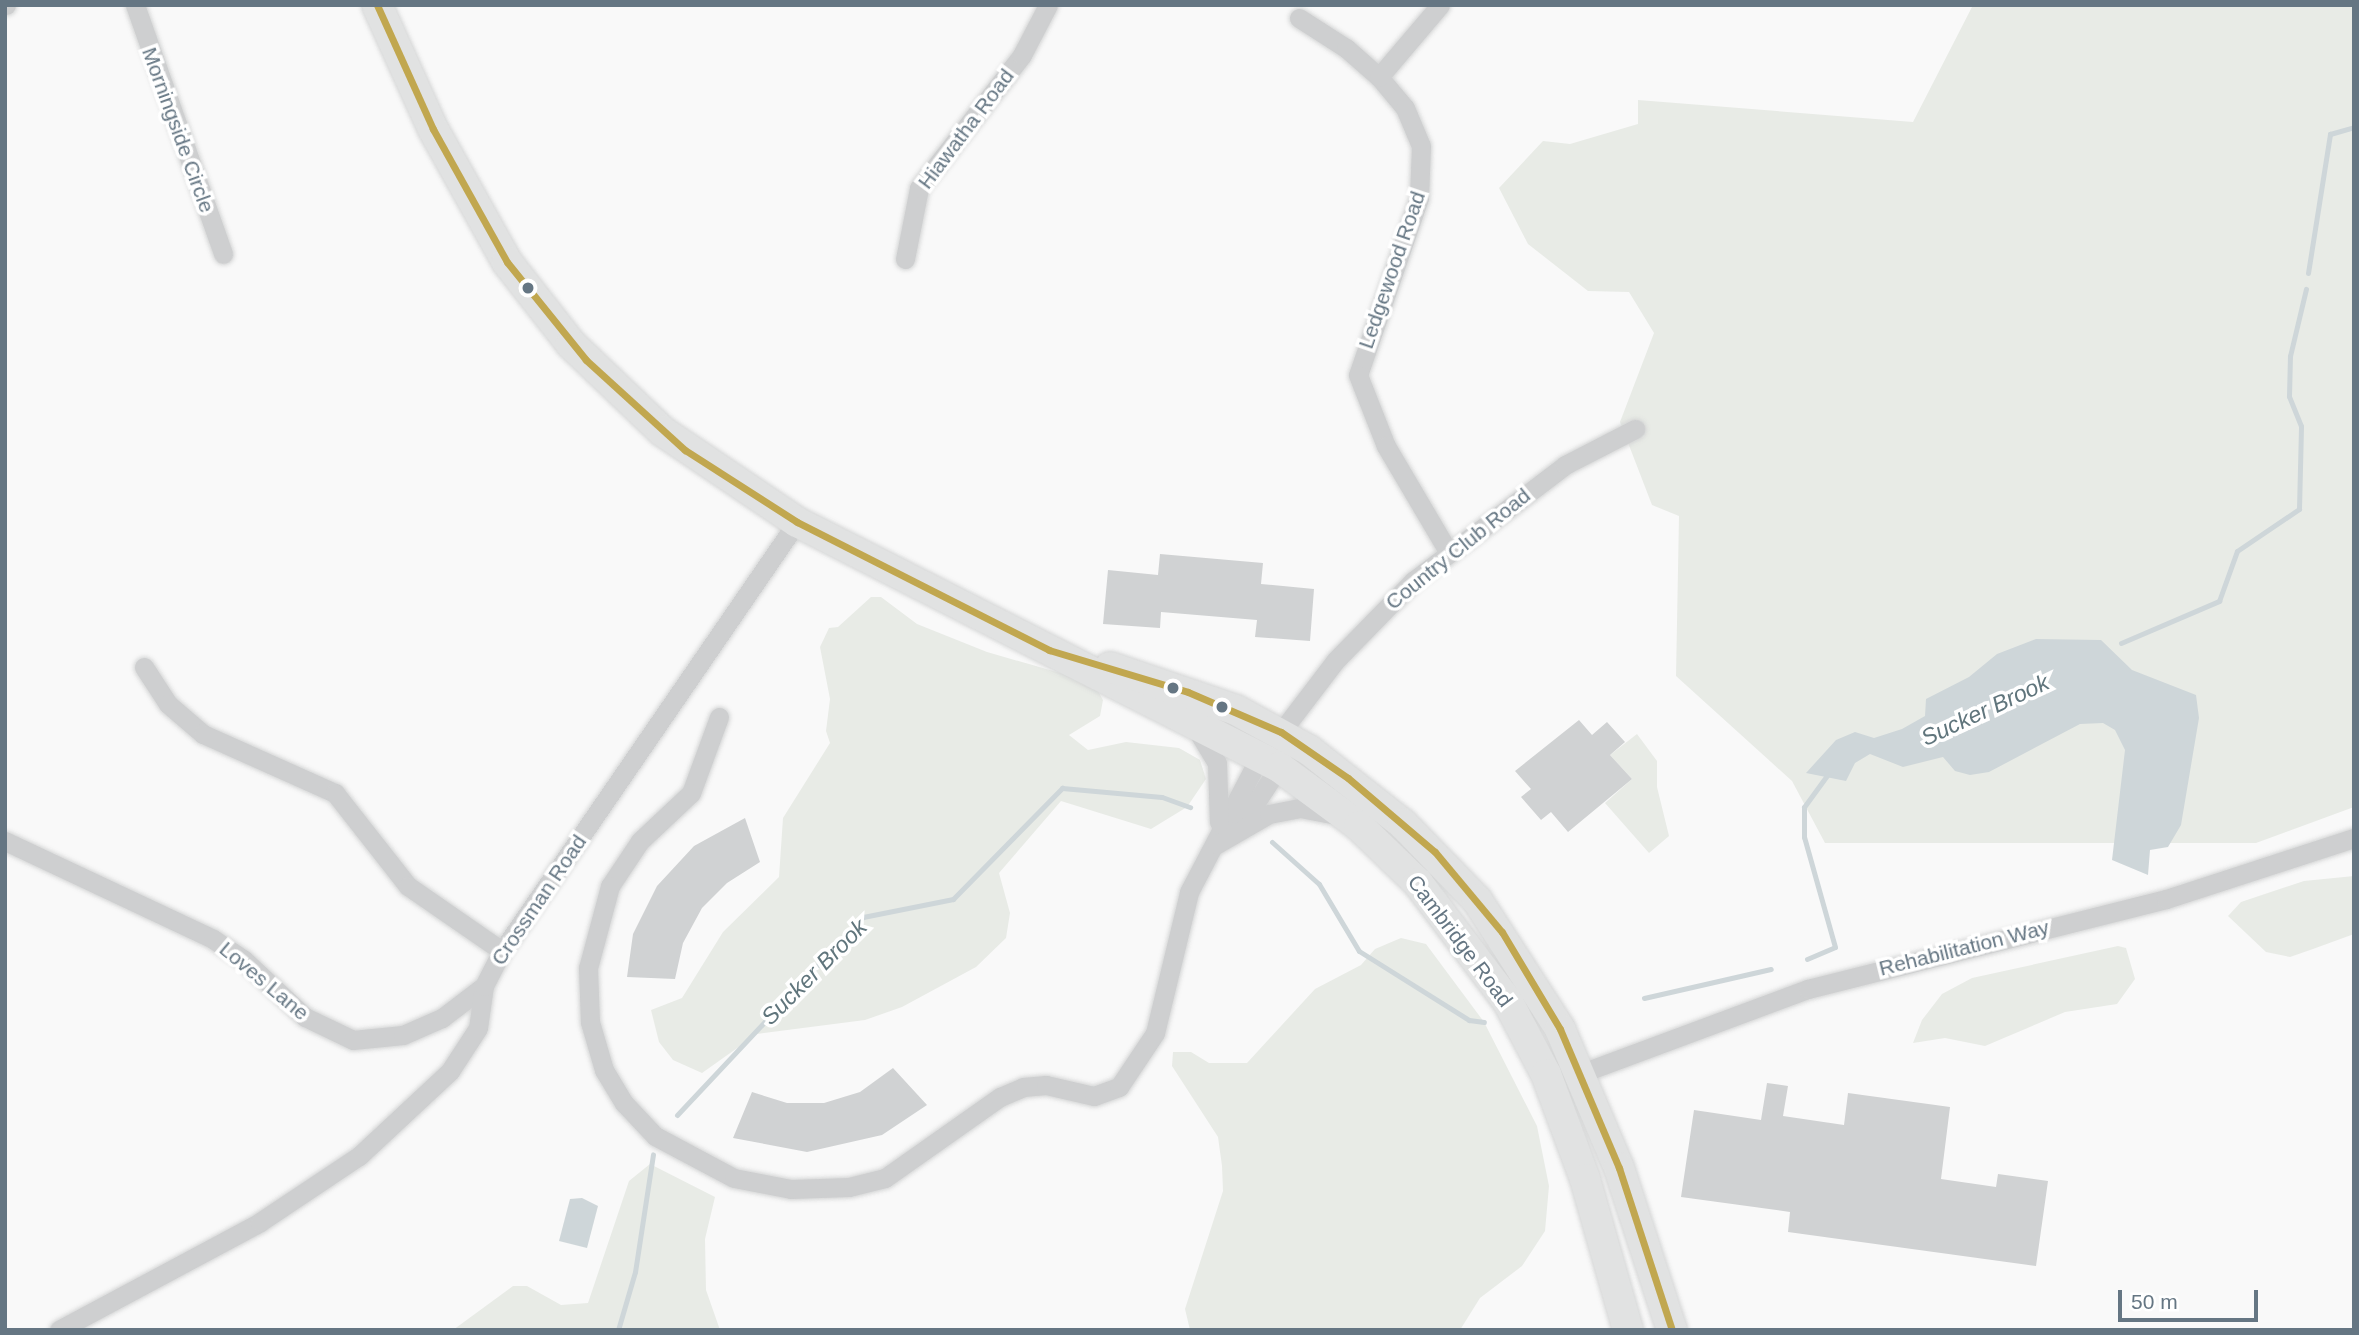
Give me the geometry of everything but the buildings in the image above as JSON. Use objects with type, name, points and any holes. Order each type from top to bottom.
[{"type":"highway","name":"Cambridge Road","points":[[377,5],[486,228],[571,344],[685,450],[797,522],[1270,762],[1380,844],[1450,921],[1524,1030],[1568,1127],[1624,1316]]},
{"type":"highway","name":"Cambridge Road","points":[[1049,650],[1188,692],[1281,732],[1348,778],[1455,874],[1530,976],[1579,1074],[1619,1168],[1672,1330]]},
{"type":"highway","points":[[1270,762],[1281,732]]},
{"type":"highway","points":[[1624,1316],[1658,1290]]},
{"type":"street","name":"Morningside Circle","points":[[135,5],[223,254]]},
{"type":"street","name":"Hiawatha Road","points":[[905,260],[919,188],[1022,55],[1048,5]]},
{"type":"street","points":[[1378,77],[1440,5]]},
{"type":"street","name":"Ledgewood Road","points":[[1299,18],[1351,51],[1378,77],[1415,126],[1423,177],[1360,362],[1359,380],[1386,446],[1448,553]]},
{"type":"street","name":"Country Club Road","points":[[1281,732],[1360,634],[1448,553],[1565,465],[1635,429]]},
{"type":"street","name":"Crossman Road","points":[[59,1330],[260,1222],[378,1140],[462,1056],[478,1028],[484,986],[502,950],[797,522]]},
{"type":"street","points":[[144,667],[168,704],[203,734],[335,793],[408,886],[502,950]]},
{"type":"street","points":[[719,717],[691,793],[639,841],[616,873],[595,929],[587,994],[604,1070],[638,1121],[691,1159],[759,1185],[820,1190],[885,1178],[1016,1089],[1046,1085],[1094,1096],[1119,1087],[1155,1033],[1182,913],[1217,844],[1238,791],[1270,762]]},
{"type":"street","points":[[1185,719],[1216,759],[1217,844]]},
{"type":"street","points":[[1238,828],[1270,762]]},
{"type":"street","points":[[1217,844],[1238,828],[1269,814],[1314,808],[1380,844]]},
{"type":"street","name":"Rehabilitation Way","points":[[1579,1074],[1808,989],[2166,899],[2354,838]]},
{"type":"street","name":"Loves Lane","points":[[5,841],[220,944],[306,1017],[345,1038],[373,1041],[403,1035],[442,1018],[484,986]]},
{"type":"shaded area","points":[[1973,5],[2354,5],[2354,807],[2256,843],[1825,843],[1792,781],[1676,676],[1679,516],[1652,505],[1620,422],[1654,333],[1629,292],[1588,291],[1528,244],[1499,188],[1543,141],[1570,144],[1638,124],[1638,100],[1913,122]]},
{"type":"shaded area","points":[[871,597],[881,597],[917,624],[987,652],[1067,675],[1098,691],[1103,700],[1100,716],[1069,735],[1088,750],[1126,742],[1179,748],[1200,760],[1206,779],[1187,807],[1151,829],[1061,801],[999,873],[1010,913],[1006,938],[976,967],[902,1007],[865,1020],[757,1034],[702,1073],[673,1060],[659,1042],[651,1010],[682,998],[723,932],[779,877],[783,818],[830,743],[826,731],[830,699],[820,647],[829,628],[838,627]]},
{"type":"shaded area","points":[[1637,734],[1657,761],[1657,787],[1669,836],[1649,853],[1605,803],[1632,779],[1610,755]]},
{"type":"shaded area","points":[[2354,876],[2354,934],[2290,957],[2266,952],[2228,916],[2241,902],[2304,881]]},
{"type":"shaded area","points":[[1401,938],[1426,944],[1484,1022],[1537,1126],[1549,1186],[1545,1231],[1522,1266],[1480,1298],[1460,1330],[1190,1330],[1185,1309],[1223,1191],[1222,1166],[1218,1137],[1172,1066],[1173,1052],[1191,1052],[1209,1063],[1247,1063],[1315,989],[1361,965],[1375,949]]},
{"type":"shaded area","points":[[2118,946],[2126,948],[2135,979],[2117,1004],[2065,1012],[1985,1046],[1945,1038],[1913,1043],[1922,1020],[1942,994],[1972,978]]},
{"type":"shaded area","points":[[650,1164],[715,1197],[705,1239],[706,1290],[720,1330],[453,1330],[513,1286],[527,1286],[561,1305],[588,1303],[629,1181]]},
{"type":"water","points":[[2036,639],[2101,640],[2132,670],[2196,695],[2199,718],[2181,825],[2168,847],[2150,850],[2148,875],[2112,860],[2125,750],[2115,730],[2103,723],[2080,724],[1989,772],[1970,775],[1955,771],[1943,757],[1903,767],[1870,754],[1855,763],[1846,781],[1806,773],[1836,740],[1855,732],[1874,738],[1902,729],[1925,716],[1926,699],[1969,677],[1997,654]]},
{"type":"water","points":[[582,1198],[598,1206],[587,1248],[559,1241],[570,1199]]},
{"type":"waterway","name":"Sucker Brook","points":[[2308,273],[2330,134],[2354,127]]},
{"type":"waterway","name":"Sucker Brook","points":[[2121,643],[2219,601],[2237,551],[2299,509],[2301,426],[2289,396],[2290,356],[2306,289]]},
{"type":"waterway","name":"Sucker Brook","points":[[1807,959],[1835,947],[1804,837],[1804,807],[1827,775]]},
{"type":"waterway","name":"Sucker Brook","points":[[677,1115],[863,917],[953,899],[1062,788],[1162,797],[1190,807]]},
{"type":"waterway","name":"Sucker Brook","points":[[1272,842],[1319,884],[1359,951],[1469,1020],[1484,1022]]},
{"type":"waterway","name":"Sucker Brook","points":[[1644,998],[1771,969]]},
{"type":"waterway","name":"Sucker Brook","points":[[618,1330],[635,1272],[653,1154]]},
{"type":"transit line","points":[[377,5],[433,129],[507,262],[586,360],[685,450],[797,522],[1049,650],[1188,692],[1281,732],[1348,778],[1435,852],[1502,932],[1560,1029],[1619,1168],[1672,1330]]}]
